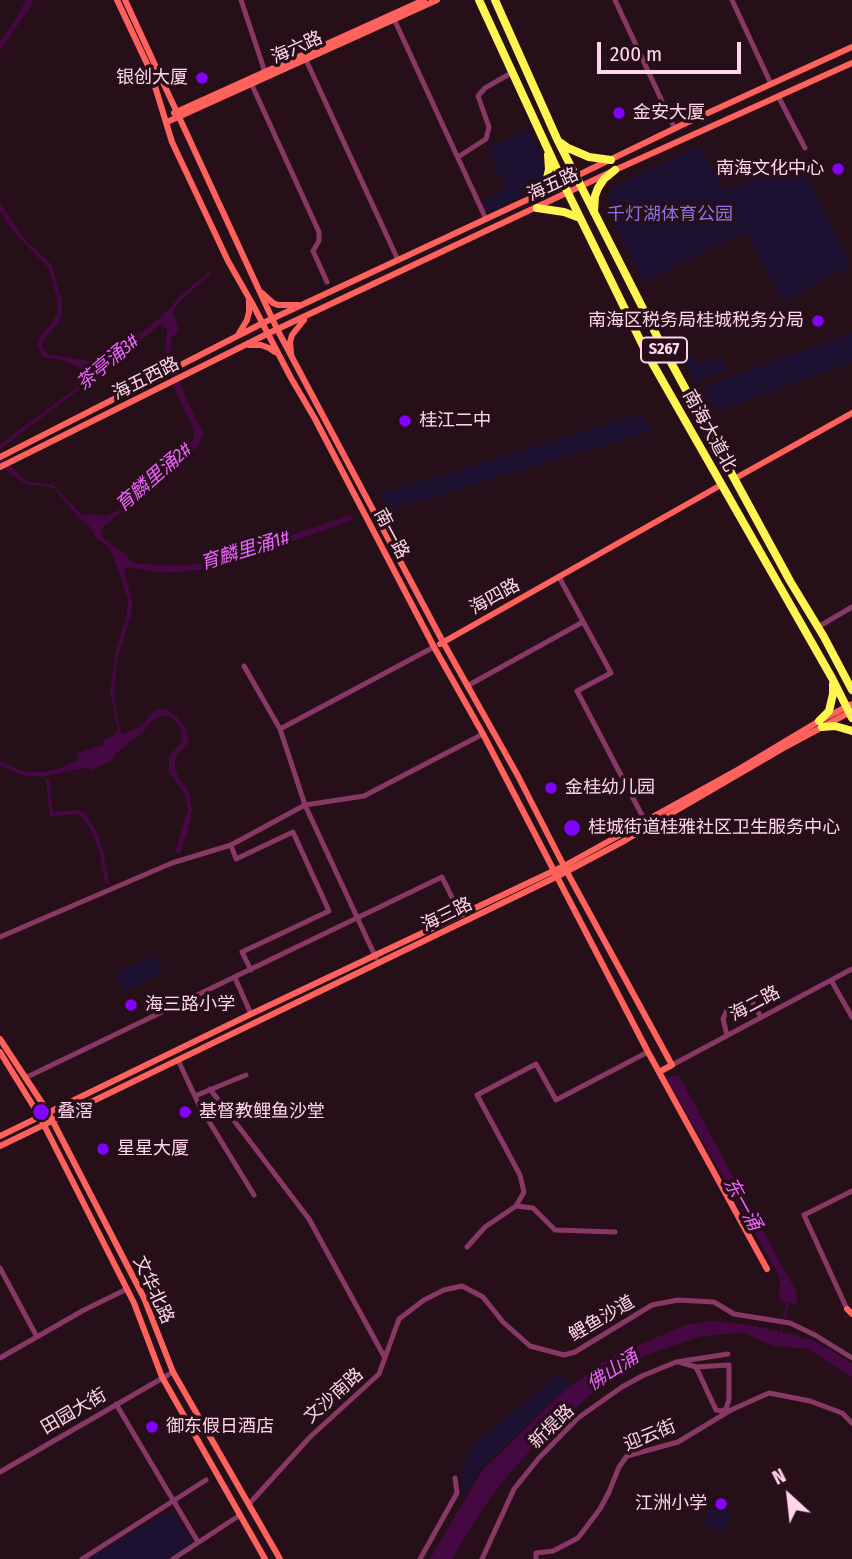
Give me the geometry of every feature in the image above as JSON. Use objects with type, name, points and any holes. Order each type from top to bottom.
[{"type":"highway","name":"南海大道北","points":[[479,0],[568,193],[646,352],[850,711]]},
{"type":"highway","name":"南海大道北","points":[[498,0],[501,13],[558,141],[661,344],[852,690]]},
{"type":"highway","points":[[506,57],[515,56],[518,50]]},
{"type":"highway","points":[[558,141],[578,153],[611,160]]},
{"type":"highway","points":[[533,197],[547,178],[547,145]]},
{"type":"highway","points":[[594,212],[598,188],[615,170]]},
{"type":"highway","points":[[537,208],[564,212],[580,218]]},
{"type":"highway","points":[[843,672],[852,682]]},
{"type":"highway","points":[[832,678],[832,702],[820,724],[852,731]]},
{"type":"main road","name":"南一路","points":[[117,0],[149,70],[172,142],[228,261],[315,419],[648,1052],[767,1269]]},
{"type":"main road","name":"南一路","points":[[125,0],[277,329],[672,1065]]},
{"type":"main road","name":"海六路","points":[[166,119],[424,0]]},
{"type":"main road","name":"海六路","points":[[177,114],[306,60],[438,0]]},
{"type":"main road","name":"海五西路","points":[[0,457],[272,319],[852,47]]},
{"type":"main road","name":"海五路","points":[[267,334],[615,170],[852,63]]},
{"type":"main road","points":[[259,291],[278,305],[305,304]]},
{"type":"main road","points":[[236,337],[247,320],[249,298]]},
{"type":"main road","points":[[291,355],[292,335],[309,315]]},
{"type":"main road","name":"海五西路","points":[[0,467],[267,334]]},
{"type":"main road","points":[[244,345],[261,345],[278,355]]},
{"type":"main road","points":[[734,479],[852,413]]},
{"type":"main road","name":"海四路","points":[[435,647],[721,485]]},
{"type":"main road","name":"海三路","points":[[565,869],[645,821],[820,724],[850,711]]},
{"type":"main road","name":"海三路","points":[[0,1146],[379,964],[624,841],[820,724]]},
{"type":"main road","name":"海三路","points":[[0,1136],[460,914],[555,874]]},
{"type":"main road","name":"文华北路","points":[[0,1039],[48,1112],[144,1298],[173,1372],[280,1557]]},
{"type":"main road","name":"文华北路","points":[[0,1052],[40,1116],[134,1303],[162,1377],[265,1559]]},
{"type":"main road","points":[[659,1072],[672,1065]]},
{"type":"main road","points":[[129,1073],[133,1082]]},
{"type":"street","points":[[241,0],[265,72]]},
{"type":"street","points":[[615,0],[675,129]]},
{"type":"street","points":[[732,0],[771,84]]},
{"type":"street","points":[[394,19],[486,219]]},
{"type":"street","points":[[306,60],[398,260]]},
{"type":"street","points":[[458,157],[486,139],[489,127],[478,96],[485,88],[513,72]]},
{"type":"street","points":[[251,83],[319,232],[319,241],[313,251],[327,282]]},
{"type":"street","points":[[778,96],[805,148]]},
{"type":"street","points":[[559,577],[611,673],[577,691],[645,821]]},
{"type":"street","points":[[818,627],[852,607]]},
{"type":"street","points":[[467,686],[583,622]]},
{"type":"street","name":"海四路","points":[[280,729],[435,647]]},
{"type":"street","points":[[244,666],[280,729],[305,805],[379,964]]},
{"type":"street","points":[[0,937],[172,863],[231,845],[305,805],[364,796],[482,734]]},
{"type":"street","points":[[231,845],[236,859],[293,832],[329,911],[242,952],[251,970]]},
{"type":"street","points":[[25,1078],[442,877],[460,914]]},
{"type":"street","name":"海二路","points":[[672,1065],[852,968]]},
{"type":"street","points":[[235,978],[251,1014]]},
{"type":"street","points":[[831,980],[852,1017]]},
{"type":"street","points":[[727,1035],[723,1020],[727,1010],[750,998],[761,1017]]},
{"type":"street","points":[[467,1247],[485,1227],[516,1206],[524,1192],[520,1175],[477,1095],[536,1064],[556,1100],[648,1052]]},
{"type":"street","points":[[178,1060],[195,1096],[254,1195]]},
{"type":"street","points":[[195,1096],[246,1075]]},
{"type":"street","points":[[210,1089],[309,1219],[385,1358]]},
{"type":"street","points":[[849,1311],[804,1215],[852,1191]]},
{"type":"street","points":[[516,1206],[533,1208],[555,1230],[615,1231]]},
{"type":"street","points":[[0,1268],[37,1337]]},
{"type":"street","name":"文沙南路","points":[[249,1504],[310,1437],[379,1374],[400,1319],[424,1300],[444,1290],[461,1286]]},
{"type":"street","name":"鲤鱼沙道","points":[[461,1286],[483,1297],[503,1321],[530,1346],[564,1356],[652,1306],[678,1300],[714,1301],[734,1314],[783,1322],[815,1335],[852,1358]]},
{"type":"street","points":[[0,1358],[127,1289]]},
{"type":"street","name":"新堤路","points":[[482,1559],[514,1489],[578,1418],[622,1387],[676,1362],[728,1354]]},
{"type":"street","points":[[676,1362],[696,1367],[729,1365],[729,1399],[726,1409],[716,1410],[696,1367]]},
{"type":"street","name":"田园大街","points":[[0,1472],[173,1372]]},
{"type":"street","name":"迎云街","points":[[536,1559],[536,1553],[553,1551],[578,1538],[600,1509],[619,1467],[627,1456],[678,1442],[731,1410],[769,1394],[810,1401],[842,1413],[852,1423]]},
{"type":"street","points":[[116,1404],[198,1542]]},
{"type":"street","points":[[420,1559],[457,1493],[455,1478]]},
{"type":"street","points":[[82,1559],[206,1480]]},
{"type":"street","points":[[173,1559],[240,1515]]},
{"type":"green space","points":[[529,128],[544,163],[545,175],[535,189],[487,213],[482,201],[506,189],[487,149]]},
{"type":"green space","name":"千灯湖体育公园","points":[[701,146],[724,191],[797,158],[851,265],[783,302],[746,232],[644,282],[606,209],[612,187]]},
{"type":"green space","points":[[852,333],[852,362],[716,412],[702,387]]},
{"type":"green space","points":[[687,352],[698,362],[721,356],[727,369],[696,383],[682,355]]},
{"type":"green space","points":[[641,414],[651,431],[389,510],[380,494]]},
{"type":"green space","points":[[154,955],[163,973],[124,992],[115,974]]},
{"type":"green space","points":[[559,1374],[570,1382],[568,1387],[482,1467],[468,1492],[461,1490],[462,1469],[473,1445]]},
{"type":"green space","points":[[709,1506],[730,1510],[726,1532],[704,1527]]},
{"type":"green space","points":[[171,1510],[194,1545],[173,1559],[85,1559]]},
{"type":"water","points":[[26,0],[34,0],[0,51],[0,41]]},
{"type":"water","points":[[0,203],[25,240],[51,264],[62,301],[62,312],[60,321],[42,346],[50,355],[89,361],[125,345],[159,319],[179,297],[210,271],[211,274],[176,306],[173,313],[179,331],[172,337],[170,355],[184,394],[203,433],[199,444],[171,473],[145,491],[101,529],[102,537],[125,554],[132,563],[166,566],[205,564],[351,515],[352,520],[252,556],[205,569],[166,573],[127,567],[124,570],[132,602],[131,615],[117,659],[114,692],[116,712],[123,734],[140,727],[158,709],[177,716],[184,725],[189,743],[177,754],[174,766],[179,779],[189,792],[192,810],[180,853],[175,853],[188,809],[185,794],[169,772],[171,754],[183,741],[181,728],[173,718],[162,715],[152,721],[114,755],[113,760],[90,771],[88,767],[43,777],[23,775],[0,765],[0,761],[25,772],[61,768],[79,759],[77,753],[104,745],[104,740],[115,735],[118,730],[110,692],[116,647],[126,619],[128,599],[110,548],[96,538],[91,528],[77,516],[55,489],[22,483],[0,464],[0,449],[0,444],[89,379],[93,373],[62,360],[43,357],[38,347],[38,339],[57,314],[57,298],[49,269],[11,229],[0,211]],"holes":[[[161,324],[167,330],[165,357],[178,397],[193,426],[194,438],[173,464],[115,512],[106,516],[83,516],[53,485],[28,482],[3,460],[0,449],[98,375],[105,373],[115,360]]]},
{"type":"water","points":[[46,779],[49,779],[54,812],[80,810],[95,829],[103,850],[109,883],[105,884],[99,850],[88,824],[78,814],[50,816]]},
{"type":"water","points":[[672,1076],[681,1079],[796,1291],[797,1305],[779,1300],[780,1277],[667,1079]]},
{"type":"water","name":"佛山涌","points":[[711,1321],[745,1324],[812,1340],[852,1364],[852,1377],[808,1349],[773,1346],[744,1333],[702,1336],[624,1365],[538,1442],[508,1475],[483,1508],[452,1559],[430,1559],[482,1471],[562,1393],[608,1358],[686,1325]]},
{"type":"waterway","name":"东一涌","points":[[781,1331],[788,1303]]},
{"type":"place","name":"银创大厦","points":[[202,78]]},
{"type":"place","name":"金安大厦","points":[[619,113]]},
{"type":"place","name":"南海文化中心","points":[[838,169]]},
{"type":"place","name":"南海区税务局桂城税务分局","points":[[818,321]]},
{"type":"place","name":"桂江二中","points":[[405,421]]},
{"type":"place","name":"金桂幼儿园","points":[[551,788]]},
{"type":"place","name":"桂城街道桂雅社区卫生服务中心","points":[[572,828]]},
{"type":"place","name":"海三路小学","points":[[131,1005]]},
{"type":"place","name":"叠滘","points":[[41,1112]]},
{"type":"place","name":"基督教鲤鱼沙堂","points":[[185,1112]]},
{"type":"place","name":"星星大厦","points":[[103,1149]]},
{"type":"place","name":"御东假日酒店","points":[[152,1427]]},
{"type":"place","name":"江洲小学","points":[[721,1504]]},
{"type":"water label","name":"茶亭涌3#","points":[[108,363]]},
{"type":"water label","name":"育麟里涌2#","points":[[154,478]]},
{"type":"water label","name":"育麟里涌1#","points":[[245,551]]}]
